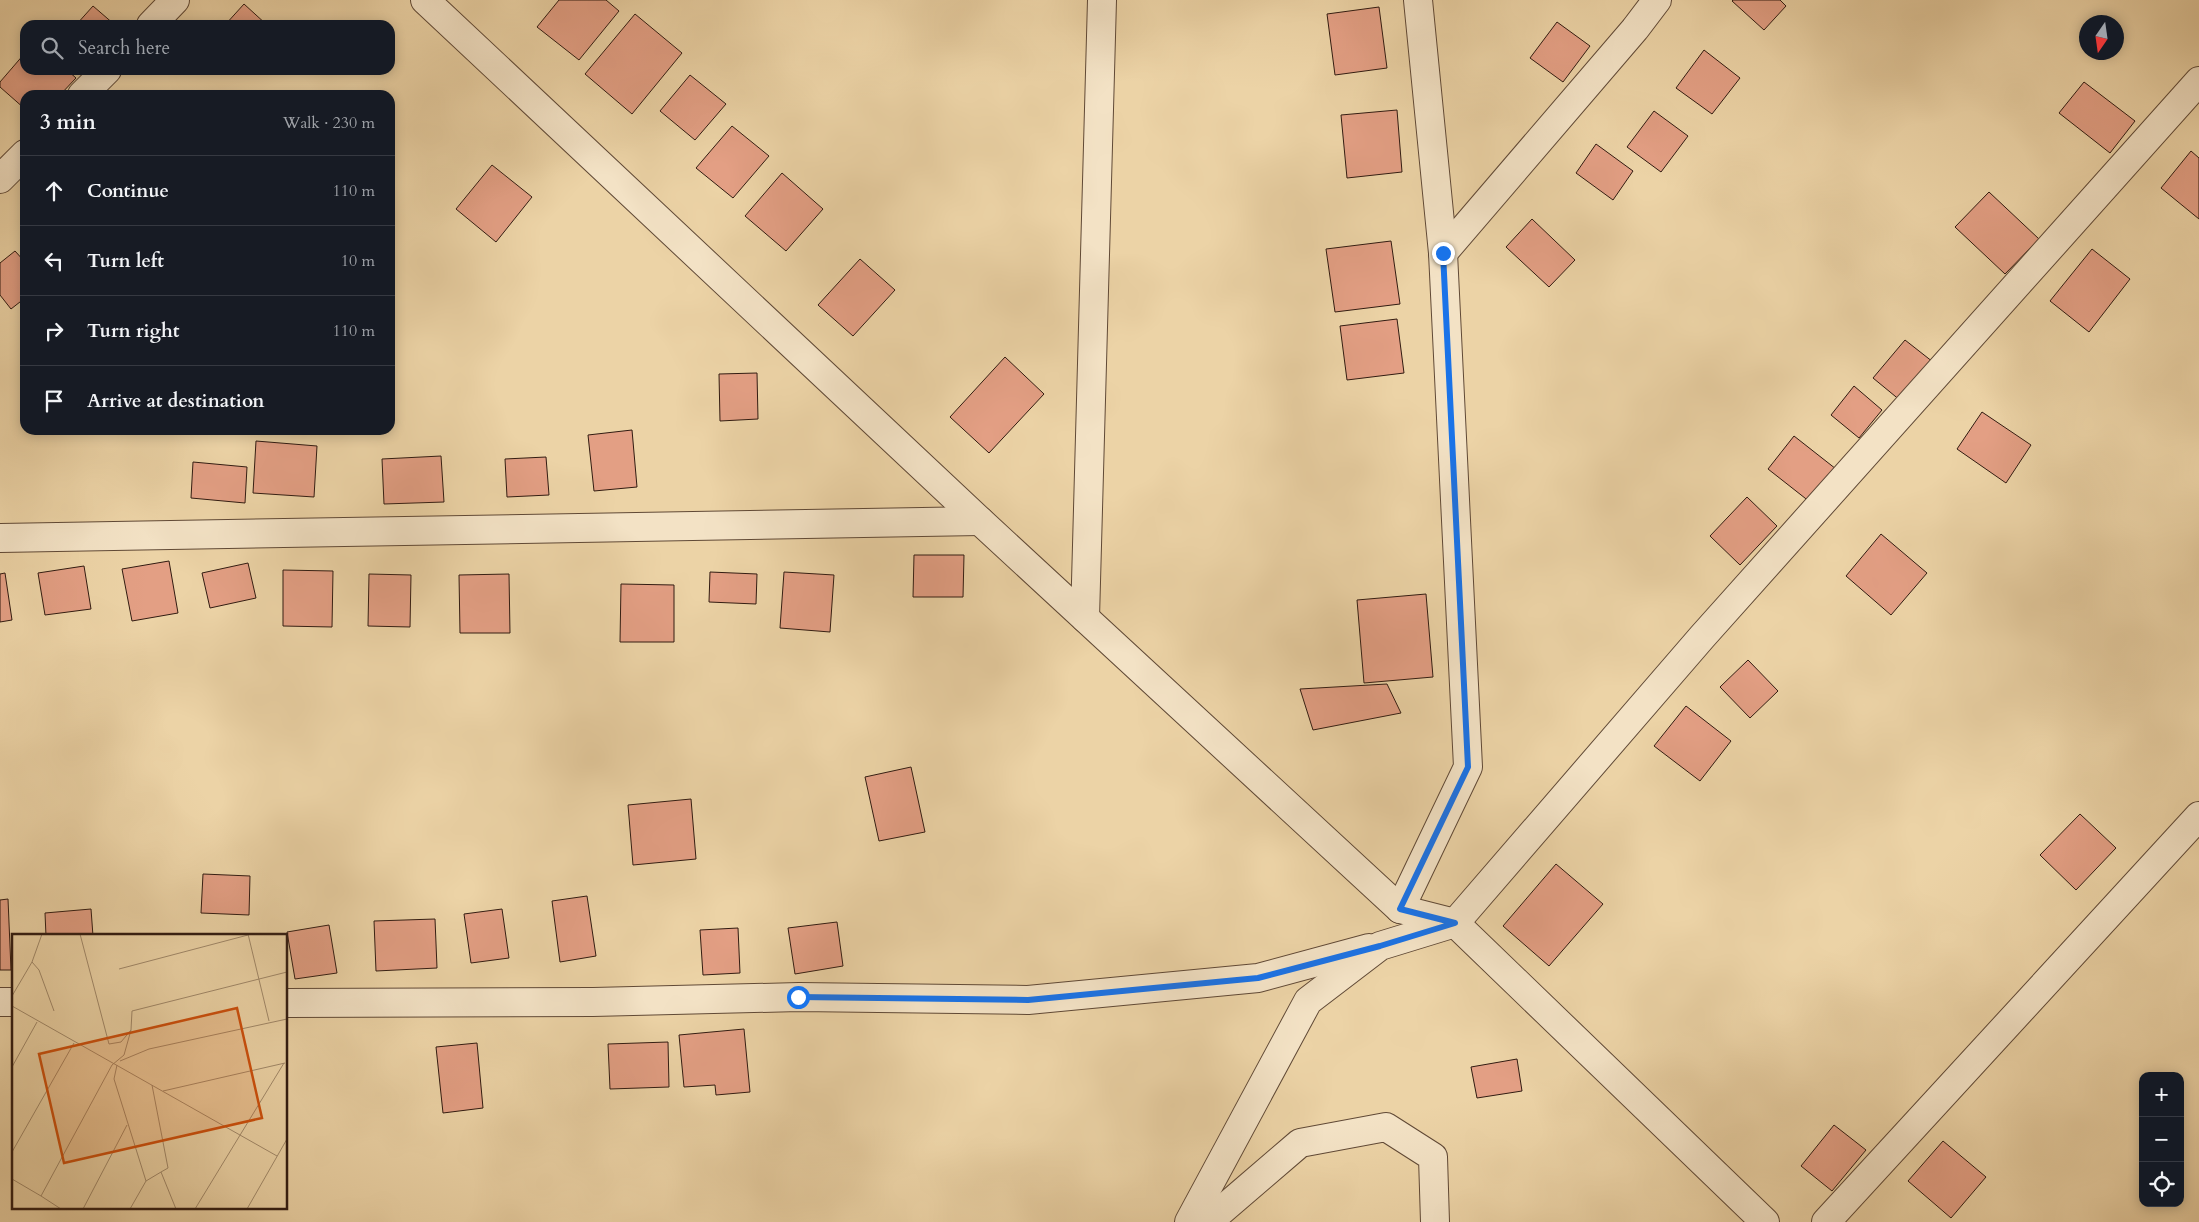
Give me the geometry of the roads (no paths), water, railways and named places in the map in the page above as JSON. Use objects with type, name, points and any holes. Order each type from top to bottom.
[{"type":"street","points":[[156,20],[175,0]]},
{"type":"street","points":[[426,0],[980,521],[1400,909],[1455,923],[1765,1222]]},
{"type":"street","points":[[1085,618],[1102,0]]},
{"type":"street","points":[[1400,909],[1468,767],[1443,253],[1418,0]]},
{"type":"street","points":[[1443,253],[1635,29],[1657,0]]},
{"type":"street","points":[[87,90],[102,75]]},
{"type":"street","points":[[288,1003],[592,1002],[798,997],[1028,1000],[1258,978],[1380,946],[1455,923],[1702,637],[2199,82]]},
{"type":"street","points":[[0,179],[20,159]]},
{"type":"street","points":[[0,538],[980,521]]},
{"type":"street","points":[[1826,1222],[2199,816]]},
{"type":"street","points":[[1189,1222],[1308,1001],[1380,946]]},
{"type":"street","points":[[1208,1222],[1300,1143],[1386,1127],[1432,1157],[1435,1222]]}]
